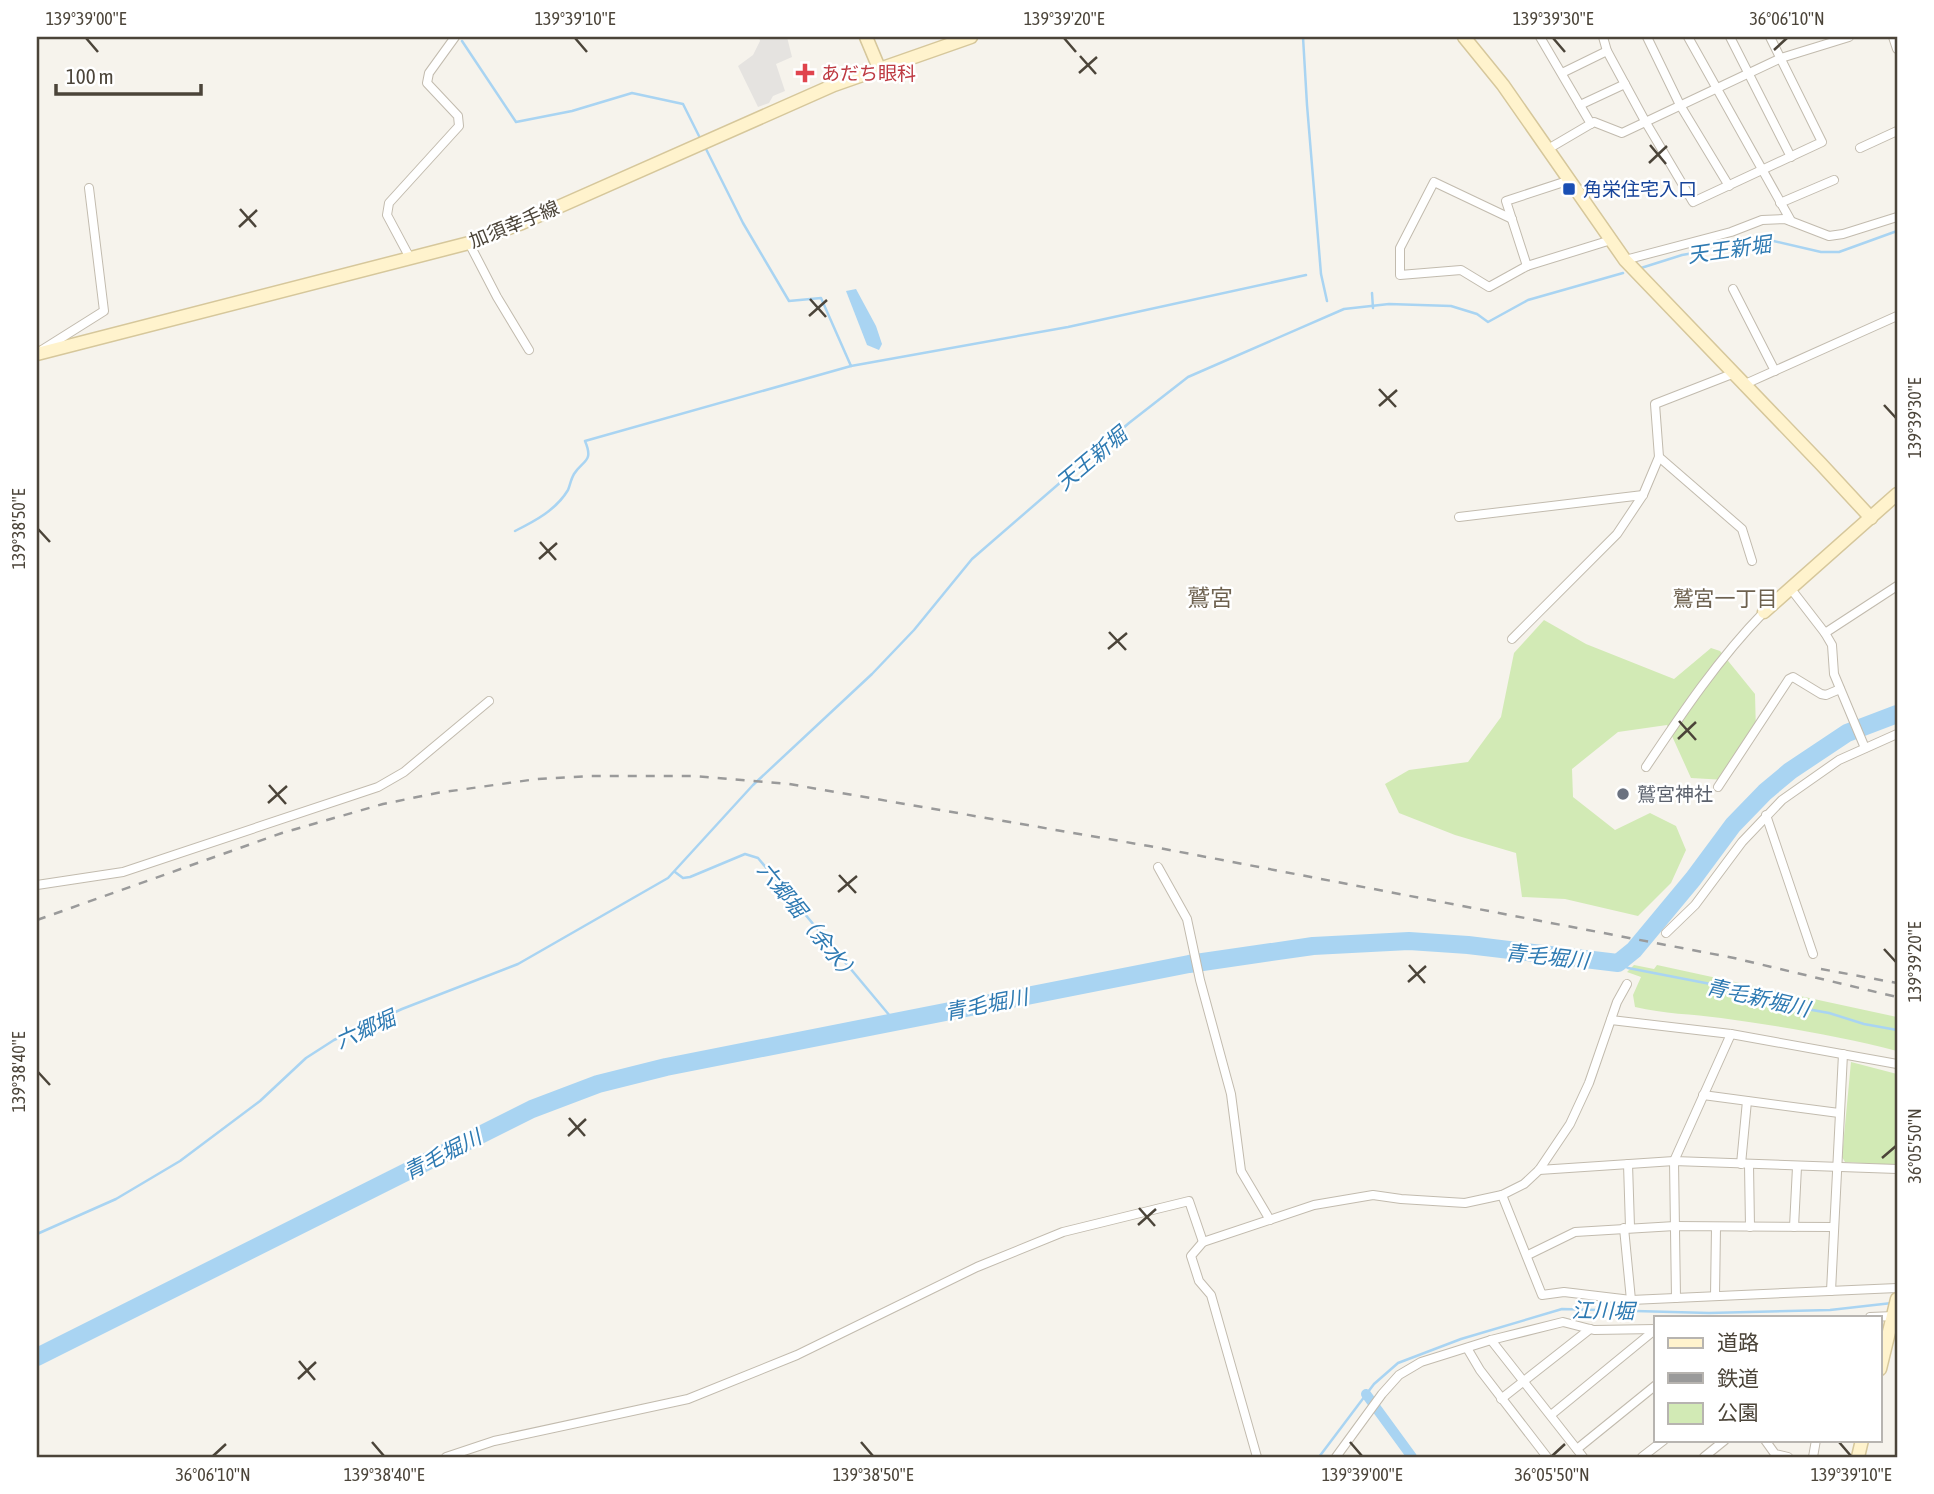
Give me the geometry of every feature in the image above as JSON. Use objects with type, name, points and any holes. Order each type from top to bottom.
[{"type":"main road","points":[[866,37],[879,68]]},
{"type":"main road","name":"加須幸手線","points":[[37,354],[469,243],[522,223],[782,107],[879,68],[971,37]]},
{"type":"main road","points":[[1464,37],[1487,64],[1625,260],[1871,518]]},
{"type":"main road","points":[[1765,612],[1897,494]]},
{"type":"main road","points":[[1882,1362],[1897,1299]]},
{"type":"street","points":[[410,258],[387,215],[389,203],[458,126],[458,117],[427,83],[429,73],[456,37]]},
{"type":"street","points":[[1541,37],[1591,124]]},
{"type":"street","points":[[1603,37],[1607,51],[1625,85],[1693,202],[1822,142],[1770,37]]},
{"type":"street","points":[[1647,37],[1679,105],[1729,186]]},
{"type":"street","points":[[1688,37],[1791,221]]},
{"type":"street","points":[[1730,37],[1791,157]]},
{"type":"street","points":[[1548,149],[1594,122],[1622,132],[1781,58],[1849,37]]},
{"type":"street","points":[[1893,37],[1897,49]]},
{"type":"street","points":[[1562,73],[1607,51]]},
{"type":"street","points":[[1580,105],[1625,85]]},
{"type":"street","points":[[1860,149],[1897,131]]},
{"type":"street","points":[[1527,266],[1506,201],[1570,180]]},
{"type":"street","points":[[1780,203],[1834,180]]},
{"type":"street","points":[[1512,219],[1434,182],[1400,248],[1400,275],[1461,270],[1489,287],[1527,266],[1611,240]]},
{"type":"street","points":[[37,354],[104,311],[89,188]]},
{"type":"street","points":[[1625,260],[1731,232],[1762,220],[1791,221],[1829,236],[1897,217]]},
{"type":"street","points":[[469,243],[497,298],[529,349]]},
{"type":"street","points":[[1733,289],[1775,370]]},
{"type":"street","points":[[1743,385],[1897,316]]},
{"type":"street","points":[[1512,639],[1617,534],[1643,495],[1659,457],[1655,404],[1732,374]]},
{"type":"street","points":[[1659,457],[1742,529],[1752,561]]},
{"type":"street","points":[[1459,516],[1643,495]]},
{"type":"street","points":[[1825,633],[1897,586]]},
{"type":"street","points":[[1791,589],[1832,645],[1834,674],[1864,745]]},
{"type":"street","points":[[1646,767],[1741,635],[1765,612]]},
{"type":"street","points":[[1718,786],[1789,679],[1793,677],[1826,695],[1840,689]]},
{"type":"street","points":[[37,885],[123,872],[377,787],[404,772],[489,701]]},
{"type":"street","points":[[1666,933],[1702,897],[1742,842],[1782,800],[1864,745],[1897,734]]},
{"type":"street","points":[[1766,815],[1813,954]]},
{"type":"street","points":[[1158,867],[1185,913],[1231,1094],[1241,1171],[1270,1220]]},
{"type":"street","points":[[1256,1457],[1210,1295],[1199,1281],[1191,1256],[1203,1242],[1314,1205],[1373,1195],[1465,1203],[1503,1195],[1524,1184],[1539,1170],[1570,1124],[1590,1083],[1611,1020],[1627,984]]},
{"type":"street","points":[[1611,1020],[1731,1034],[1897,1064]]},
{"type":"street","points":[[1676,1298],[1674,1161],[1731,1034]]},
{"type":"street","points":[[1832,1291],[1843,1054]]},
{"type":"street","points":[[1703,1095],[1839,1113]]},
{"type":"street","points":[[1747,1101],[1745,1165],[1750,1227]]},
{"type":"street","points":[[1539,1170],[1674,1161],[1837,1169],[1897,1169]]},
{"type":"street","points":[[1628,1164],[1627,1228],[1631,1300]]},
{"type":"street","points":[[1794,1227],[1797,1167]]},
{"type":"street","points":[[1503,1195],[1542,1295],[1564,1292],[1631,1300],[1897,1288]]},
{"type":"street","points":[[446,1457],[494,1441],[688,1399],[797,1355],[977,1267],[1063,1232],[1189,1201],[1203,1242]]},
{"type":"street","points":[[1528,1255],[1575,1232],[1675,1226],[1834,1227]]},
{"type":"street","points":[[1716,1227],[1716,1296]]},
{"type":"street","points":[[1336,1457],[1399,1375],[1421,1362],[1491,1340],[1563,1322],[1590,1329],[1654,1329]]},
{"type":"street","points":[[1501,1399],[1590,1329]]},
{"type":"street","points":[[1551,1415],[1654,1331]]},
{"type":"street","points":[[1491,1340],[1584,1457]]},
{"type":"street","points":[[1467,1348],[1501,1399],[1547,1457]]},
{"type":"street","points":[[1577,1449],[1654,1387]]},
{"type":"street","points":[[1642,1457],[1661,1442]]},
{"type":"street","points":[[1704,1457],[1723,1442]]},
{"type":"street","points":[[1773,1456],[1788,1457]]},
{"type":"green space","points":[[1544,620],[1586,644],[1674,679],[1711,648],[1720,651],[1755,694],[1756,732],[1726,780],[1691,778],[1667,725],[1618,732],[1572,769],[1573,797],[1615,830],[1650,813],[1676,826],[1686,850],[1671,883],[1638,916],[1565,899],[1522,897],[1516,853],[1455,835],[1399,813],[1385,784],[1409,770],[1468,762],[1501,717],[1514,653]]},
{"type":"green space","points":[[1634,965],[1654,969],[1657,965],[1897,1017],[1897,1051],[1788,1028],[1635,1007],[1633,995],[1641,977],[1627,972]]},
{"type":"green space","points":[[1851,1062],[1897,1074],[1897,1165],[1845,1162],[1842,1157]]},
{"type":"shaded area","points":[[759,37],[787,37],[792,57],[776,64],[785,91],[773,96],[769,103],[758,107],[738,66],[753,55],[760,41]]},
{"type":"water","points":[[856,289],[876,326],[882,344],[879,350],[867,345],[846,291]]},
{"type":"waterway","points":[[1303,37],[1321,274],[1327,301]]},
{"type":"waterway","points":[[462,41],[516,122],[572,111],[632,93],[683,104],[700,138]]},
{"type":"waterway","points":[[705,147],[743,223],[789,301],[821,298],[851,366],[1068,327],[1306,275]]},
{"type":"waterway","name":"天王新堀","points":[[1641,268],[1682,255],[1769,240],[1821,252],[1839,252],[1897,231]]},
{"type":"waterway","name":"天王新堀","points":[[37,1234],[116,1199],[180,1161],[260,1101],[306,1058],[334,1040],[402,1009],[518,964],[668,878],[753,785],[872,674],[914,630],[972,559],[1129,423],[1188,377],[1344,309],[1389,304],[1451,306],[1477,314],[1488,322],[1528,300],[1623,273]]},
{"type":"waterway","points":[[1372,293],[1373,308]]},
{"type":"waterway","points":[[515,531],[544,514],[563,497],[574,474],[588,457],[585,441],[851,366]]},
{"type":"waterway","name":"青毛堀川","points":[[37,1357],[532,1109],[598,1084],[666,1067],[1189,964],[1313,946],[1409,941],[1468,945],[1618,963],[1634,950],[1693,879],[1733,825],[1765,792],[1790,771],[1847,733],[1897,714]]},
{"type":"waterway","name":"六郷堀（余水）","points":[[675,872],[683,878],[690,877],[745,854],[758,858],[890,1016],[892,1023]]},
{"type":"waterway","name":"青毛新堀川","points":[[1618,963],[1628,968],[1726,987],[1762,1001],[1829,1013],[1864,1024],[1897,1030]]},
{"type":"waterway","name":"江川堀","points":[[1319,1457],[1374,1384],[1398,1363],[1461,1339],[1562,1309],[1709,1313],[1830,1310],[1892,1303]]},
{"type":"waterway","points":[[1366,1394],[1412,1457]]},
{"type":"railway","points":[[37,920],[282,833],[383,804],[437,793],[537,779],[693,776],[789,784],[1149,846],[1734,958],[1897,997]]},
{"type":"railway","points":[[1821,969],[1897,983]]},
{"type":"place","name":"あだち眼科","points":[[805,73]]},
{"type":"place","name":"角栄住宅入口","points":[[1569,189]]},
{"type":"place","name":"鷲宮神社","points":[[1623,794]]},
{"type":"district","name":"鷲宮","points":[[1210,598]]},
{"type":"district","name":"鷲宮一丁目","points":[[1725,598]]},
{"type":"water label","name":"六郷堀","points":[[365,1029]]}]
